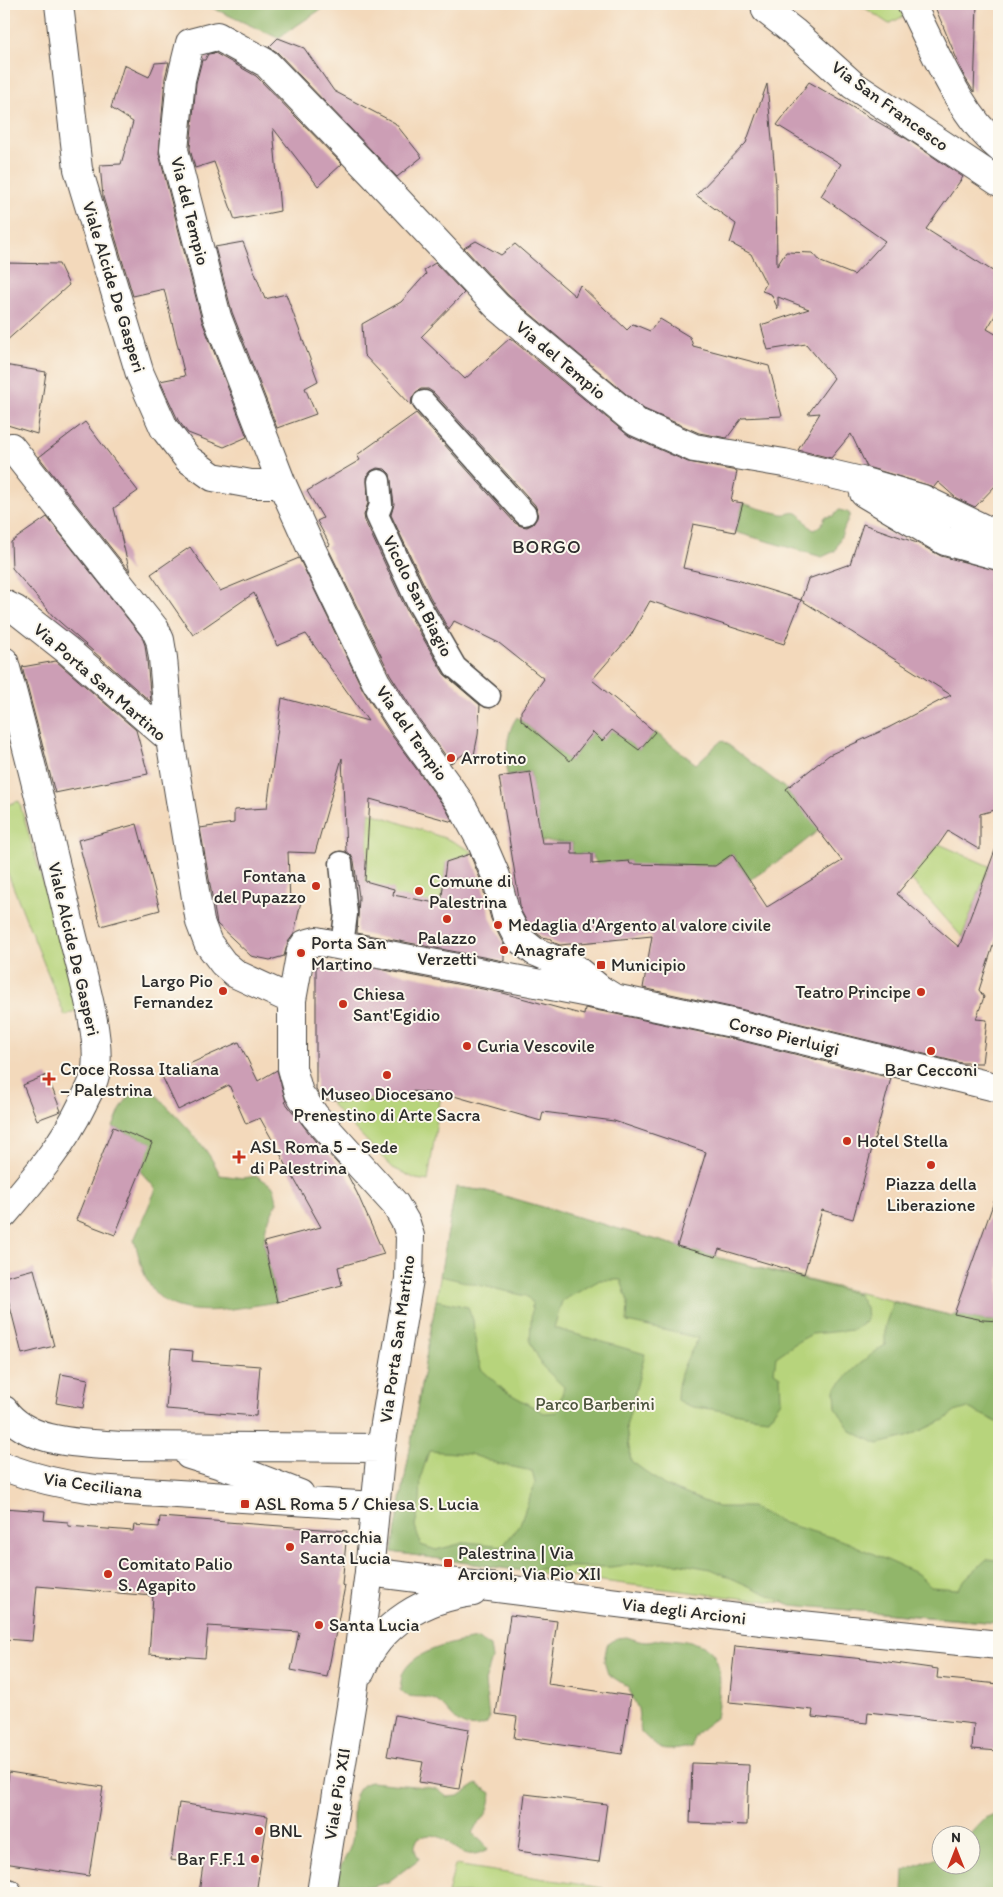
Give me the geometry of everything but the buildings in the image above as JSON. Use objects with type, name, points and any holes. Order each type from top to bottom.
[{"type":"street","name":"Viale Alcide De Gasperi","points":[[59,4],[78,169],[140,374],[164,428],[188,459],[213,477],[251,484],[282,484]]},
{"type":"street","name":"Via San Francesco","points":[[765,4],[766,10],[794,32],[853,85],[999,182]]},
{"type":"street","points":[[911,4],[968,114],[984,134],[999,147]]},
{"type":"street","name":"Via del Tempio","points":[[614,998],[574,968],[534,951],[518,938],[510,926],[496,876],[481,842],[459,801],[403,724],[376,682],[282,484],[217,316],[174,150],[181,80],[190,43],[217,36],[266,63],[498,308],[636,422],[694,448],[784,463],[923,499],[999,536]]},
{"type":"street","points":[[424,402],[525,514]]},
{"type":"street","points":[[11,447],[155,629],[160,640],[163,658],[170,739]]},
{"type":"street","points":[[835,475],[945,541],[999,556]]},
{"type":"street","name":"Vicolo San Biagio","points":[[378,482],[381,505],[377,515],[418,603],[455,668],[489,696]]},
{"type":"street","name":"Via Porta San Martino","points":[[4,604],[16,610],[67,650],[170,739],[200,922],[208,943],[223,963],[236,974],[292,1000],[292,1068],[299,1093],[314,1116],[395,1204],[406,1223],[410,1236],[408,1279],[381,1448],[375,1506]]},
{"type":"street","name":"Viale Alcide De Gasperi","points":[[4,661],[87,998],[96,1057],[95,1075],[92,1084],[74,1122],[48,1162],[4,1214]]},
{"type":"street","points":[[341,863],[346,914],[342,946]]},
{"type":"street","name":"Corso Pierluigi","points":[[292,1000],[301,953],[305,944],[311,941],[646,1004],[992,1086]]},
{"type":"street","points":[[4,1410],[19,1425],[35,1433],[92,1444],[381,1448]]},
{"type":"street","points":[[159,1446],[240,1471],[325,1503]]},
{"type":"street","points":[[153,1493],[240,1471],[312,1448]]},
{"type":"street","name":"Via Ceciliana","points":[[4,1467],[42,1480],[70,1486],[153,1493],[375,1506]]},
{"type":"street","points":[[369,1572],[375,1506]]},
{"type":"street","name":"Via degli Arcioni","points":[[369,1572],[762,1621],[999,1645]]},
{"type":"street","name":"Viale Pio XII","points":[[321,1893],[354,1694],[369,1572]]},
{"type":"street","name":"Viale Pio XII","points":[[354,1694],[364,1665],[375,1644],[397,1622],[414,1611],[453,1595],[489,1590],[517,1591]]},
{"type":"street","points":[[4,1892],[8,1893]]},
{"type":"green space","points":[[204,4],[329,4],[278,38]]},
{"type":"green space","points":[[859,4],[907,4],[911,12],[889,24]]},
{"type":"green space","points":[[743,503],[782,514],[797,513],[814,530],[822,524],[825,517],[833,516],[839,510],[850,514],[835,551],[822,557],[735,532]]},
{"type":"green space","points":[[517,717],[570,761],[593,732],[602,740],[612,730],[639,750],[655,732],[696,764],[722,740],[786,789],[819,830],[789,854],[750,880],[732,854],[712,867],[664,864],[630,866],[629,861],[597,864],[592,854],[572,854],[572,843],[541,841],[530,772],[507,775],[507,752],[510,730]]},
{"type":"green space","points":[[19,801],[80,1008],[65,1016],[4,864],[4,806]]},
{"type":"green space","points":[[369,812],[450,840],[473,852],[446,863],[441,905],[402,897],[399,911],[365,881]]},
{"type":"green space","points":[[939,844],[989,866],[962,937],[910,878]]},
{"type":"green space","points":[[151,1089],[198,1140],[220,1175],[243,1178],[257,1176],[274,1187],[277,1202],[266,1226],[264,1242],[277,1302],[209,1311],[192,1310],[176,1306],[162,1299],[148,1282],[134,1240],[156,1189],[140,1171],[151,1143],[113,1127],[122,1106],[130,1097],[135,1093]]},
{"type":"green space","points":[[412,1091],[441,1094],[428,1181],[416,1179],[393,1168],[332,1105],[332,1100],[405,1099]]},
{"type":"green space","name":"Parco Barberini","points":[[456,1187],[486,1191],[716,1257],[953,1316],[954,1314],[999,1321],[999,1623],[771,1602],[392,1552]]},
{"type":"green space","points":[[456,1187],[486,1191],[716,1257],[858,1294],[866,1308],[867,1320],[853,1330],[812,1334],[776,1357],[774,1372],[780,1376],[781,1401],[769,1418],[693,1407],[677,1400],[677,1391],[683,1368],[699,1338],[627,1322],[628,1302],[621,1280],[600,1280],[562,1301],[554,1328],[645,1354],[626,1427],[631,1461],[664,1485],[718,1507],[751,1507],[784,1523],[847,1542],[918,1574],[931,1587],[958,1589],[966,1578],[987,1559],[999,1560],[999,1623],[791,1605],[711,1569],[676,1563],[641,1563],[611,1567],[562,1567],[522,1571],[392,1552],[436,1300],[468,1307],[473,1320],[477,1354],[481,1369],[505,1391],[544,1413],[557,1412],[564,1387],[543,1367],[530,1342],[532,1302],[526,1296],[440,1276]],"holes":[[[429,1451],[470,1454],[499,1464],[532,1471],[535,1483],[520,1524],[503,1546],[467,1542],[436,1550],[421,1545],[415,1526],[420,1503],[421,1476]]]},
{"type":"green space","points":[[893,1302],[953,1316],[954,1314],[999,1321],[999,1423],[968,1408],[955,1412],[944,1420],[907,1437],[878,1444],[851,1431],[836,1408],[835,1390],[858,1366],[885,1345],[885,1326]]},
{"type":"green space","points":[[627,1637],[644,1642],[666,1639],[689,1642],[707,1648],[713,1654],[717,1662],[720,1681],[716,1718],[697,1734],[691,1747],[673,1750],[663,1749],[654,1744],[641,1732],[638,1709],[628,1687],[608,1674],[604,1661],[607,1645],[617,1638]]},
{"type":"green space","points":[[478,1639],[490,1646],[492,1659],[485,1682],[489,1719],[486,1724],[475,1727],[466,1726],[453,1717],[437,1701],[425,1697],[406,1695],[400,1690],[404,1671],[418,1657],[437,1648]]},
{"type":"green space","points":[[371,1782],[437,1789],[447,1797],[459,1796],[477,1784],[491,1793],[491,1799],[486,1814],[472,1833],[488,1849],[478,1853],[463,1853],[439,1837],[431,1835],[419,1837],[415,1848],[419,1859],[388,1882],[371,1887],[340,1883],[337,1874],[352,1841],[355,1798],[358,1790],[363,1785]]},
{"type":"green space","points":[[999,1812],[999,1893],[903,1893],[904,1870],[930,1860],[930,1874],[980,1874],[979,1824],[985,1818]]},
{"type":"green space","points":[[455,1865],[603,1888],[602,1893],[448,1893]]},
{"type":"place","name":"Arrotino","points":[[451,758]]},
{"type":"place","name":"Fontana del Pupazzo","points":[[316,886]]},
{"type":"place","name":"Comune di Palestrina","points":[[419,891]]},
{"type":"place","name":"Palazzo Verzetti","points":[[447,919]]},
{"type":"place","name":"Medaglia d'Argento al valore civile","points":[[498,925]]},
{"type":"place","name":"Anagrafe","points":[[504,950]]},
{"type":"place","name":"Porta San Martino","points":[[301,953]]},
{"type":"place","name":"Municipio","points":[[601,965]]},
{"type":"place","name":"Largo Pio Fernandez","points":[[223,991]]},
{"type":"place","name":"Teatro Principe","points":[[921,992]]},
{"type":"place","name":"Chiesa Sant'Egidio","points":[[343,1004]]},
{"type":"place","name":"Curia Vescovile","points":[[467,1046]]},
{"type":"place","name":"Bar Cecconi","points":[[931,1051]]},
{"type":"place","name":"Museo Diocesano Prenestino di Arte Sacra","points":[[387,1075]]},
{"type":"place","name":"Croce Rossa Italiana – Palestrina","points":[[49,1079]]},
{"type":"place","name":"Hotel Stella","points":[[847,1141]]},
{"type":"place","name":"ASL Roma 5 – Sede di Palestrina","points":[[239,1157]]},
{"type":"place","name":"Piazza della Liberazione","points":[[931,1165]]},
{"type":"place","name":"ASL Roma 5 / Chiesa S. Lucia","points":[[245,1504]]},
{"type":"place","name":"Parrocchia Santa Lucia","points":[[290,1547]]},
{"type":"place","name":"Palestrina | Via Arcioni, Via Pio XII","points":[[448,1563]]},
{"type":"place","name":"Comitato Palio S. Agapito","points":[[108,1574]]},
{"type":"place","name":"Santa Lucia","points":[[319,1625]]},
{"type":"place","name":"BNL","points":[[259,1831]]},
{"type":"place","name":"Bar F.F.1","points":[[255,1859]]},
{"type":"district","name":"BORGO","points":[[547,546]]}]
